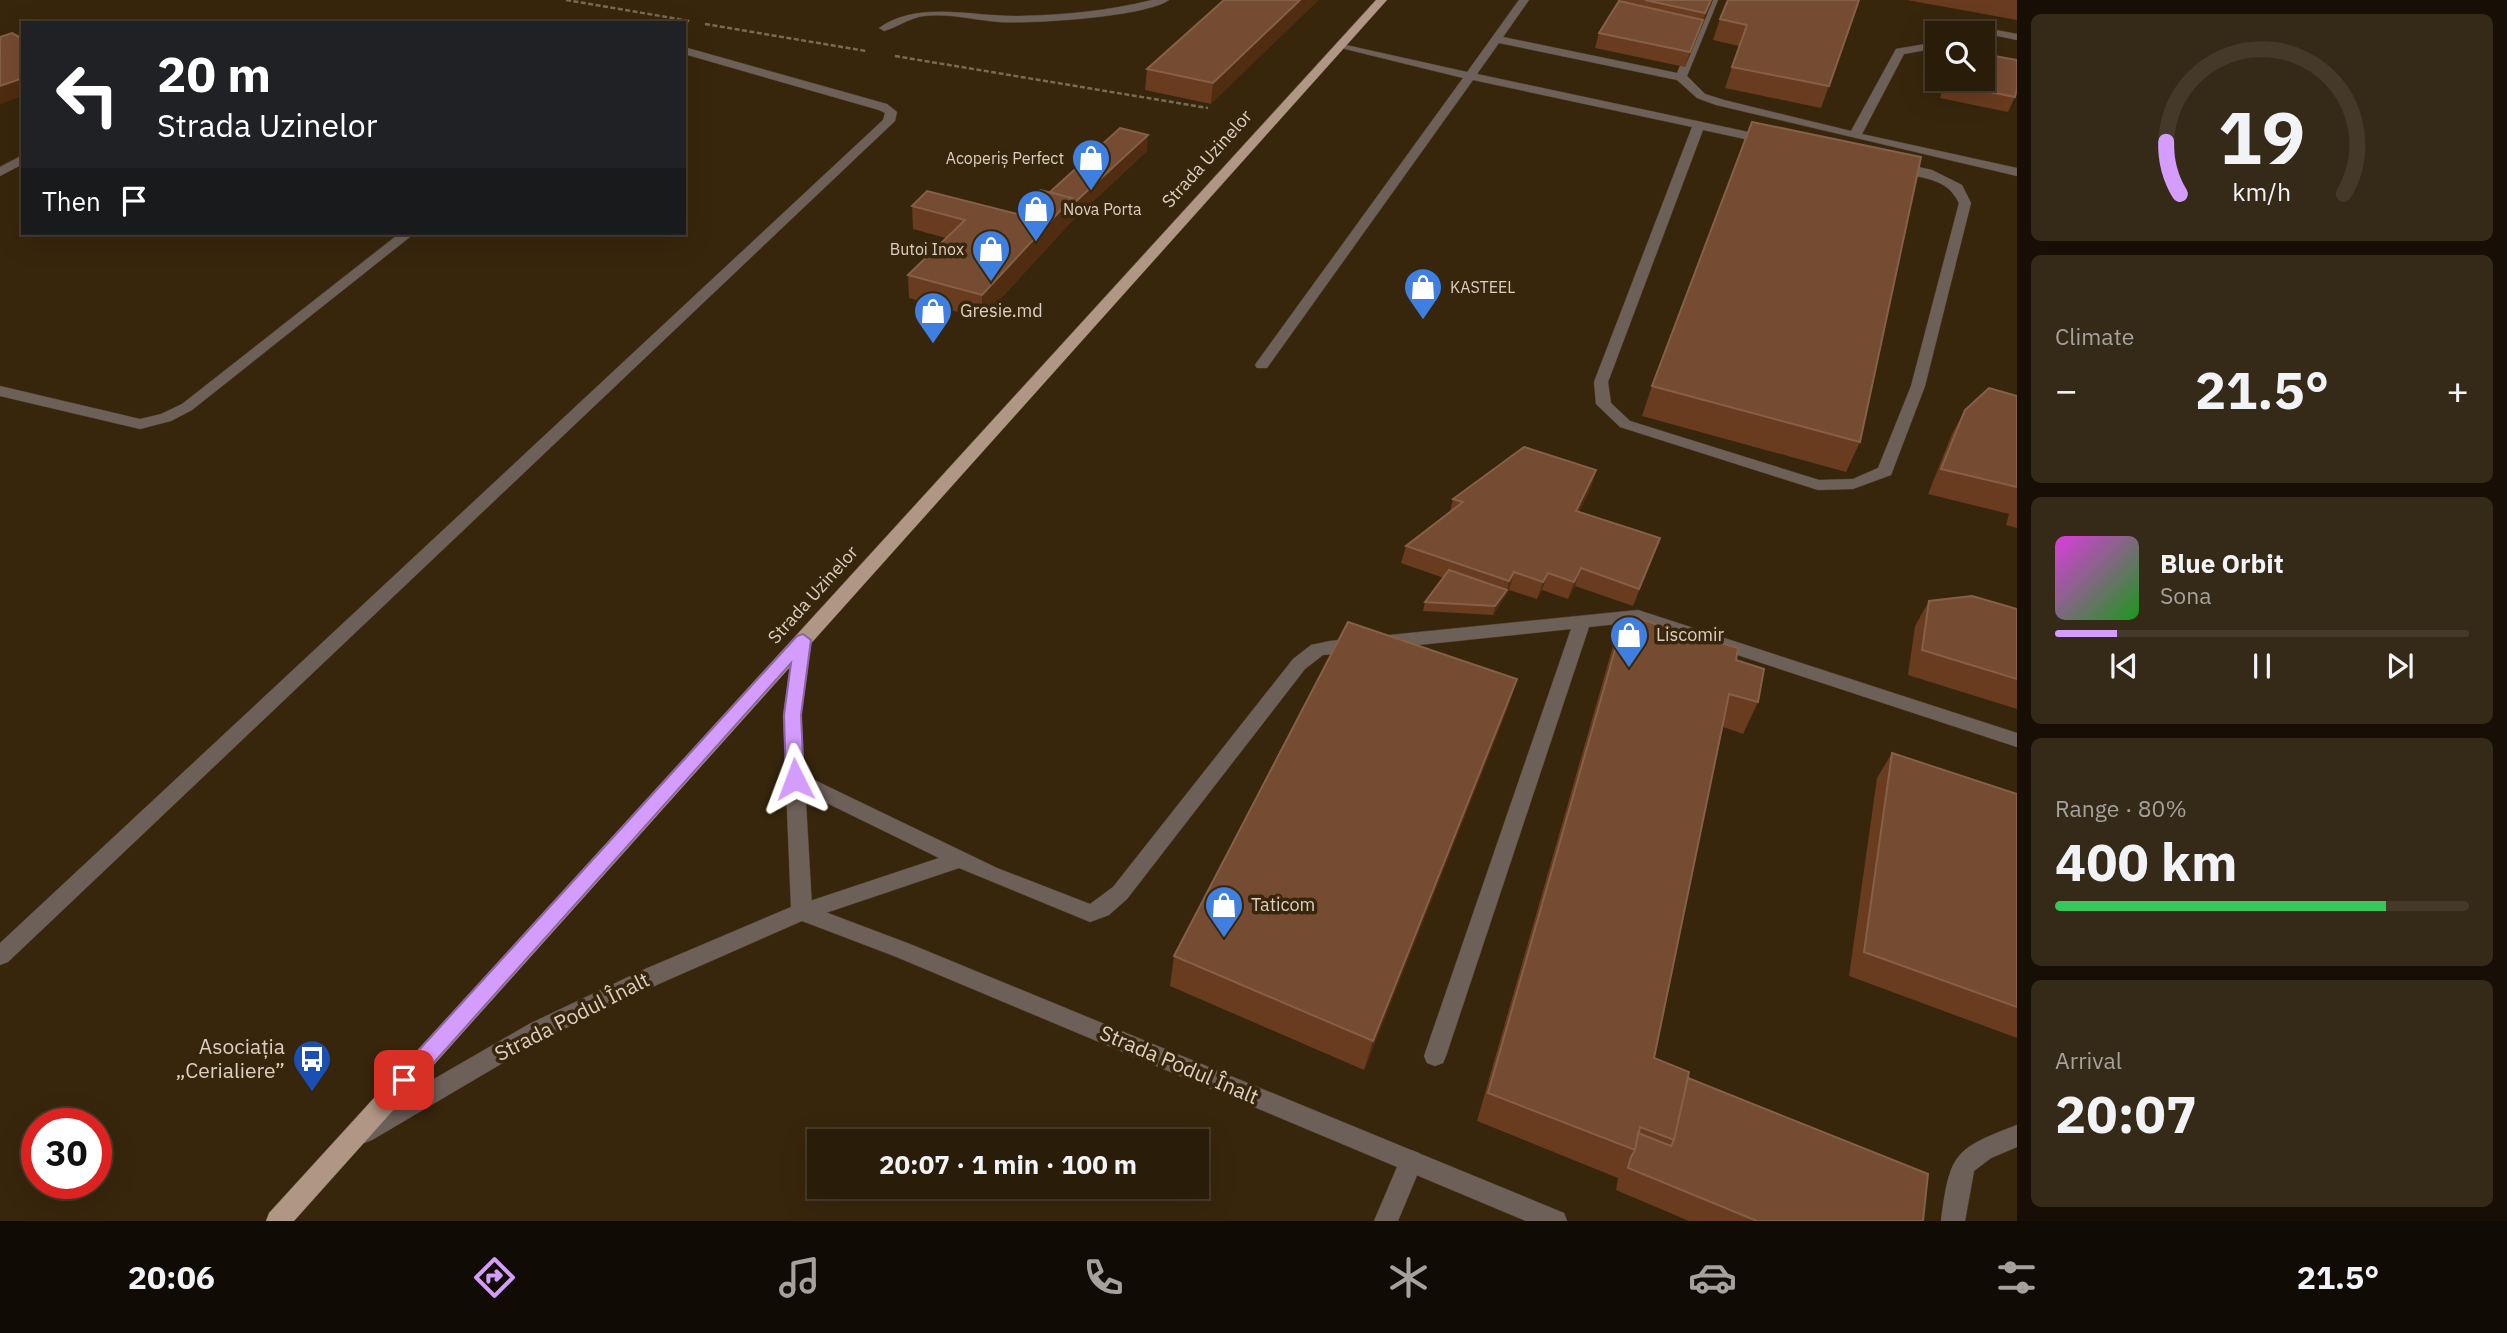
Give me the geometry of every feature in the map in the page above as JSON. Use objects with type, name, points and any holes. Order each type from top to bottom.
[{"type":"main road","name":"Strada Uzinelor","points":[[278,1221],[1382,0]]},
{"type":"street","points":[[884,28],[913,15],[946,13],[1011,19],[1066,18],[1127,11],[1164,0]]},
{"type":"street","points":[[1262,365],[1524,0]]},
{"type":"street","points":[[1681,77],[1713,0]]},
{"type":"street","points":[[1995,33],[2017,37]]},
{"type":"street","points":[[1496,38],[1681,77],[1701,96],[1720,103],[2017,172]]},
{"type":"street","points":[[1341,45],[1470,76],[1780,142]]},
{"type":"street","points":[[1855,136],[1900,51],[1925,47]]},
{"type":"street","points":[[0,956],[889,121],[891,112],[883,107],[686,51]]},
{"type":"street","points":[[1699,125],[1601,383],[1604,404],[1625,424],[1818,485],[1840,487],[1868,481],[1885,471],[1918,386],[1965,203],[1958,188],[1928,173],[1888,165]]},
{"type":"street","points":[[0,172],[21,160]]},
{"type":"street","points":[[0,391],[140,424],[166,418],[187,407],[405,235]]},
{"type":"street","points":[[795,779],[990,874],[1090,913],[1102,909],[1120,893],[1299,664],[1317,650],[1638,617],[2017,740]]},
{"type":"street","points":[[1435,1056],[1582,622]]},
{"type":"street","points":[[803,640],[792,715],[802,912],[962,859]]},
{"type":"street","name":"Strada Podul Înalt","points":[[350,1140],[537,1031],[653,976],[802,912],[902,950],[1555,1221]]},
{"type":"street","points":[[1953,1221],[1965,1161],[1982,1149],[2017,1136]]},
{"type":"street","points":[[1387,1221],[1411,1161]]},
{"type":"path","points":[[566,0],[870,51]]},
{"type":"path","points":[[883,54],[1208,108]]},
{"type":"building","points":[[1224,0],[1300,0],[1213,83],[1147,69]]},
{"type":"building","points":[[1645,0],[1711,0],[1705,13]]},
{"type":"building","points":[[1728,0],[1859,0],[1829,86],[1732,67],[1747,25],[1720,19]]},
{"type":"building","points":[[1619,1],[1703,20],[1690,52],[1599,33]]},
{"type":"building","points":[[12,33],[21,38],[21,79],[0,86],[0,37]]},
{"type":"building","points":[[1995,56],[2017,60],[2015,97],[1986,91],[1995,91]]},
{"type":"building","points":[[1752,122],[1921,157],[1860,442],[1652,386]]},
{"type":"building","points":[[1120,128],[1148,135],[1072,205],[1072,198],[1050,192]]},
{"type":"building","points":[[1040,190],[1072,198],[982,295],[908,275],[965,220],[912,206],[927,191],[1017,214]]},
{"type":"building","points":[[1989,388],[2017,396],[2017,487],[1941,469],[1965,410]]},
{"type":"building","points":[[1524,447],[1596,470],[1576,511],[1660,538],[1639,589],[1581,568],[1574,582],[1548,573],[1543,582],[1514,572],[1509,581],[1406,546],[1463,502],[1453,499]]},
{"type":"building","points":[[1449,570],[1507,590],[1495,606],[1425,602]]},
{"type":"building","points":[[1972,596],[2017,609],[2017,679],[1922,650],[1929,601]]},
{"type":"building","points":[[1625,615],[1738,648],[1736,660],[1764,669],[1758,702],[1729,694],[1654,1058],[1689,1072],[1674,1140],[1640,1127],[1635,1150],[1488,1093]]},
{"type":"building","points":[[1348,622],[1517,679],[1373,1041],[1174,956]]},
{"type":"building","points":[[1892,753],[2017,794],[2017,1007],[1864,952]]},
{"type":"building","points":[[1688,1078],[1928,1174],[1923,1221],[1757,1221],[1628,1168],[1638,1133],[1671,1146]]},
{"type":"place","name":"Acoperiș Perfect","points":[[1091,192]]},
{"type":"place","name":"Nova Porta","points":[[1036,243]]},
{"type":"place","name":"Butoi Inox","points":[[991,283]]},
{"type":"place","name":"KASTEEL","points":[[1423,321]]},
{"type":"place","name":"Gresie.md","points":[[933,345]]},
{"type":"place","name":"Liscomir","points":[[1629,669]]},
{"type":"place","name":"Taticom","points":[[1224,939]]},
{"type":"place","name":"Asociația „Cerialiere”","points":[[312,1093]]},
{"type":"route","points":[[404,1080],[803,640],[792,715],[795,779]]}]
